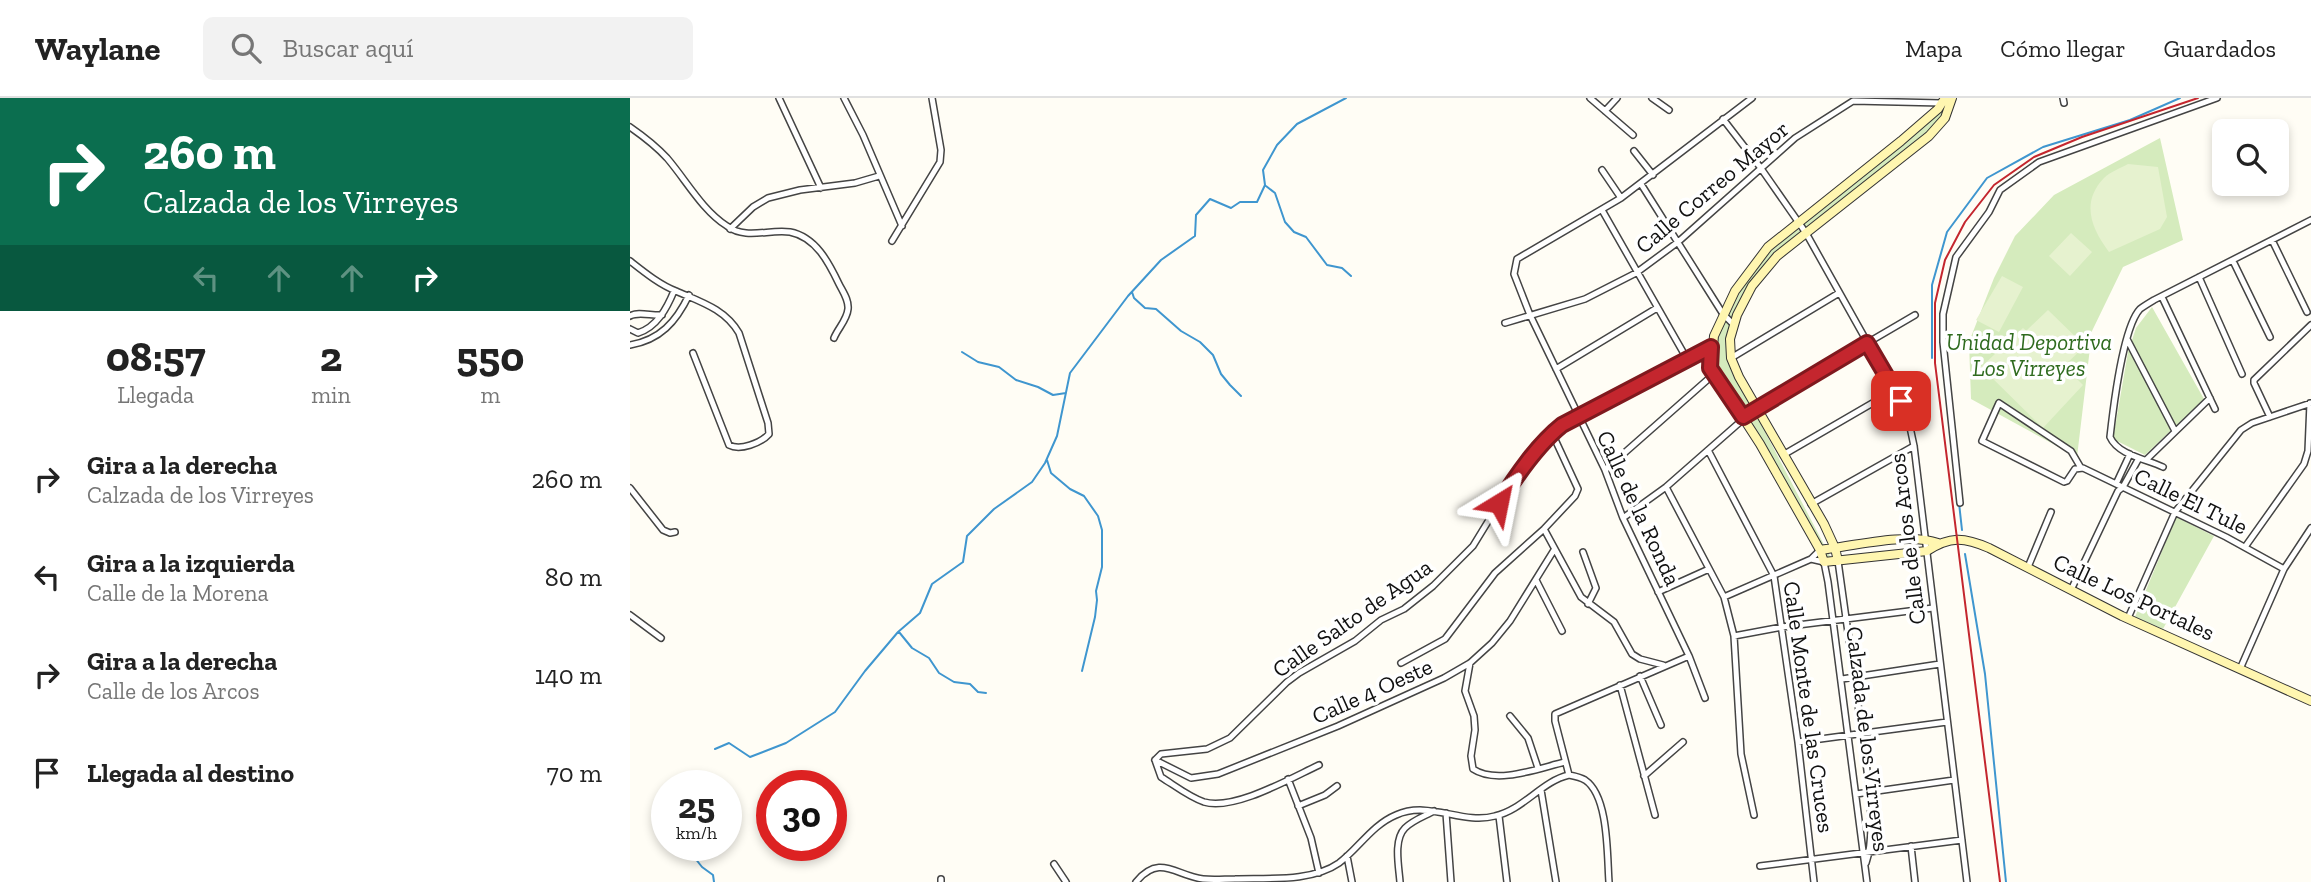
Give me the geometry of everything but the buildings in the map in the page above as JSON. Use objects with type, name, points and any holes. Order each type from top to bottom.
[{"type":"street","points":[[779,98],[821,188]]},
{"type":"street","points":[[844,98],[902,226]]},
{"type":"street","points":[[892,241],[940,162],[941,150],[932,98]]},
{"type":"street","points":[[1590,98],[1633,135]]},
{"type":"street","points":[[1605,111],[1617,98]]},
{"type":"street","points":[[1652,98],[1669,110]]},
{"type":"street","points":[[1686,359],[1602,210],[1641,184],[1752,98]]},
{"type":"street","points":[[1838,561],[1835,548],[1731,358],[1730,339],[1752,286],[1777,256],[1929,136],[1945,118],[1952,98]]},
{"type":"street","points":[[1961,503],[1943,342],[1943,314],[1956,257],[1989,212],[2000,190],[2039,162],[2217,98]]},
{"type":"street","name":"Calle Correo Mayor","points":[[1505,323],[1585,299],[1636,273],[1678,242],[1795,138],[1852,99],[1944,101]]},
{"type":"street","points":[[1824,562],[1820,550],[1743,417],[1714,374],[1710,364],[1711,347],[1723,314],[1741,282],[1768,247],[1901,141],[1944,101]]},
{"type":"street","name":"Calle de los Arcos","points":[[1723,119],[1806,233],[1907,413],[1926,539],[1967,882]]},
{"type":"street","points":[[630,127],[665,155],[711,212],[730,229],[750,234],[776,231],[792,233],[807,239],[819,249],[828,261],[847,300],[845,319],[834,338]]},
{"type":"street","points":[[1634,150],[1653,174]]},
{"type":"street","points":[[1602,170],[1621,198]]},
{"type":"street","points":[[730,229],[753,207],[768,198],[793,191],[855,183],[879,176]]},
{"type":"street","points":[[1641,184],[1723,314],[1734,325]]},
{"type":"street","name":"Calle de la Ronda","points":[[1602,210],[1517,259],[1514,274],[1530,314],[1605,470],[1623,518],[1689,656],[1705,698]]},
{"type":"street","points":[[2163,467],[2130,454],[2112,443],[2110,437],[2127,339],[2140,310],[2272,240],[2310,224]]},
{"type":"street","points":[[2272,240],[2307,312]]},
{"type":"street","points":[[630,261],[674,291],[689,295],[718,310],[732,322],[768,423],[769,434],[764,439],[738,448],[727,442],[693,354]]},
{"type":"street","points":[[2233,261],[2270,337]]},
{"type":"street","points":[[2199,277],[2242,374]]},
{"type":"street","points":[[630,329],[638,333],[643,331],[662,315],[674,291]]},
{"type":"street","points":[[1731,358],[1839,293]]},
{"type":"street","points":[[630,345],[650,340],[663,332],[681,311],[689,295]]},
{"type":"street","points":[[2162,297],[2215,408]]},
{"type":"street","points":[[1556,369],[1657,308]]},
{"type":"street","points":[[630,316],[637,313],[662,315]]},
{"type":"street","points":[[1623,518],[1666,487],[1743,417],[1915,315]]},
{"type":"street","points":[[2270,417],[2254,380],[2311,325]]},
{"type":"street","points":[[2127,339],[2175,431]]},
{"type":"street","name":"Calle Salto de Agua","points":[[1155,760],[1161,754],[1207,749],[1230,738],[1293,677],[1354,641],[1433,586],[1473,546],[1511,484],[1552,433],[1711,347]]},
{"type":"street","points":[[1605,470],[1714,374]]},
{"type":"street","points":[[1783,456],[1895,390]]},
{"type":"street","points":[[2071,590],[2120,489],[2142,459],[2210,398]]},
{"type":"street","name":"Calle El Tule","points":[[2081,468],[2071,451],[1999,403],[1982,441],[2064,482],[2075,469],[2081,468],[2116,483],[2120,489],[2175,512],[2284,569]]},
{"type":"street","points":[[2128,618],[2175,512],[2241,430],[2252,423],[2311,403],[2308,451],[2304,464],[2245,547]]},
{"type":"street","points":[[1401,663],[1446,639],[1495,573],[1544,529],[1575,496],[1578,489],[1552,433]]},
{"type":"street","points":[[1811,504],[1914,446]]},
{"type":"street","name":"Calle Monte de las Cruces","points":[[1708,450],[1774,576],[1783,626],[1814,882]]},
{"type":"street","points":[[2116,483],[2130,454]]},
{"type":"street","points":[[1666,487],[1724,597],[1734,636],[1741,754],[1754,815]]},
{"type":"street","points":[[630,488],[663,530],[675,532]]},
{"type":"street","points":[[2028,567],[2051,512]]},
{"type":"street","points":[[2240,669],[2284,569],[2311,528]]},
{"type":"street","points":[[1544,529],[1581,597],[1614,622],[1632,654],[1663,665]]},
{"type":"street","name":"Calle Los Portales","points":[[1820,550],[1926,539],[1938,543],[1956,538],[1975,543],[2128,618],[2311,701]]},
{"type":"street","points":[[1811,559],[1824,562],[1927,551],[1938,543]]},
{"type":"street","name":"Calle 4 Oeste","points":[[1155,760],[1191,778],[1218,774],[1362,716],[1444,678],[1470,663],[1492,643],[1510,621],[1554,550]]},
{"type":"street","points":[[1724,597],[1811,559],[1820,550]]},
{"type":"street","points":[[1583,552],[1597,588],[1588,604]]},
{"type":"street","name":"Calzada de los Virreyes","points":[[1838,561],[1868,793],[1871,850],[1865,866]]},
{"type":"street","name":"Calzada de los Virreyes","points":[[1824,562],[1842,679],[1865,866]]},
{"type":"street","points":[[1658,592],[1709,569]]},
{"type":"street","points":[[1536,580],[1562,631]]},
{"type":"street","points":[[1734,636],[1783,626],[1933,608]]},
{"type":"street","points":[[630,615],[661,638]]},
{"type":"street","points":[[1569,775],[1555,721],[1557,712],[1689,656]]},
{"type":"street","points":[[1470,663],[1465,691],[1474,720],[1471,757],[1473,769],[1482,773],[1508,776],[1564,762]]},
{"type":"street","points":[[1842,679],[1940,664]]},
{"type":"street","points":[[1640,676],[1661,725]]},
{"type":"street","points":[[1620,685],[1655,815]]},
{"type":"street","points":[[1510,716],[1528,738],[1538,768]]},
{"type":"street","points":[[1798,742],[1947,722]]},
{"type":"street","points":[[1644,776],[1683,742]]},
{"type":"street","points":[[1155,760],[1161,777],[1202,802],[1215,804],[1241,800],[1319,765]]},
{"type":"street","points":[[1136,882],[1150,869],[1161,867],[1203,879],[1301,879],[1331,869],[1394,815],[1418,809],[1476,818],[1499,816],[1556,779],[1569,775],[1588,783],[1599,801],[1606,839],[1609,882]]},
{"type":"street","points":[[1288,779],[1311,838],[1319,873]]},
{"type":"street","points":[[1856,794],[1954,780]]},
{"type":"street","points":[[1298,806],[1325,795],[1338,786]]},
{"type":"street","points":[[1541,790],[1556,882]]},
{"type":"street","points":[[1400,882],[1401,834],[1406,827],[1434,811]]},
{"type":"street","points":[[1446,813],[1451,882]]},
{"type":"street","points":[[1499,816],[1507,882]]},
{"type":"street","points":[[1760,866],[1962,840]]},
{"type":"street","points":[[1912,846],[1915,882]]},
{"type":"street","points":[[1347,856],[1352,882]]},
{"type":"street","points":[[1054,864],[1066,882]]},
{"type":"street","points":[[1865,866],[1867,882]]},
{"type":"green space","points":[[1937,108],[1946,111],[1940,122],[1805,233],[1797,224]]},
{"type":"green space","name":"Unidad Deportiva Los Virreyes","points":[[2160,138],[2183,240],[2123,267],[2092,331],[2077,457],[1971,399],[1969,342],[1994,278],[2015,236],[2054,195]]},
{"type":"green space","points":[[2128,164],[2158,167],[2167,217],[2160,229],[2109,252],[2091,216],[2092,197],[2104,178]]},
{"type":"green space","points":[[1795,226],[1803,235],[1751,286],[1727,343],[1729,363],[1831,558],[1822,560],[1745,421],[1707,369],[1713,335],[1765,248]]},
{"type":"green space","points":[[2071,233],[2092,252],[2070,276],[2049,256]]},
{"type":"green space","points":[[2002,276],[2023,287],[1999,332],[1976,320]]},
{"type":"green space","points":[[2152,307],[2204,399],[2145,455],[2113,439],[2128,352],[2136,328]]},
{"type":"green space","points":[[2048,310],[2085,346],[2064,366],[2083,385],[2043,428],[1981,367],[2023,328],[2030,334],[2027,330]]},
{"type":"green space","points":[[2176,517],[2214,536],[2163,629],[2135,617]]},
{"type":"waterway","points":[[715,749],[729,743],[750,757],[786,743],[835,712],[898,632],[920,613],[932,584],[963,562],[967,536],[994,509],[1032,482],[1045,463],[1057,436],[1070,373],[1128,296],[1161,260],[1195,236],[1196,215],[1210,199],[1231,208],[1240,202],[1257,202],[1265,185],[1263,170],[1277,145],[1297,124],[1346,98]]},
{"type":"waterway","points":[[1932,358],[1932,285],[1947,232],[1987,178],[2043,147],[2130,120],[2180,98]]},
{"type":"waterway","points":[[1266,186],[1275,193],[1285,222],[1294,232],[1306,237],[1327,265],[1342,268],[1351,276]]},
{"type":"waterway","points":[[1132,292],[1134,298],[1145,308],[1156,309],[1181,331],[1200,342],[1213,355],[1221,374],[1241,396]]},
{"type":"waterway","points":[[962,352],[978,362],[999,367],[1016,380],[1053,395],[1066,393]]},
{"type":"waterway","points":[[1047,460],[1051,473],[1070,489],[1084,496],[1098,516],[1102,530],[1102,567],[1096,591],[1095,617],[1082,671]]},
{"type":"waterway","points":[[1959,503],[1962,530]]},
{"type":"waterway","points":[[1965,554],[1985,674],[2006,882]]},
{"type":"waterway","points":[[899,632],[912,648],[929,658],[939,673],[954,682],[970,684],[978,692],[986,693]]},
{"type":"waterway","points":[[697,861],[713,875],[714,882]]},
{"type":"railway","points":[[2000,882],[1935,363],[1935,303],[1945,260],[1965,222],[1994,185],[2034,157],[2082,137],[2198,98]]},
{"type":"route","points":[[1499,503],[1544,442],[1562,425],[1711,347],[1710,368],[1743,417],[1867,343],[1901,401]]}]
